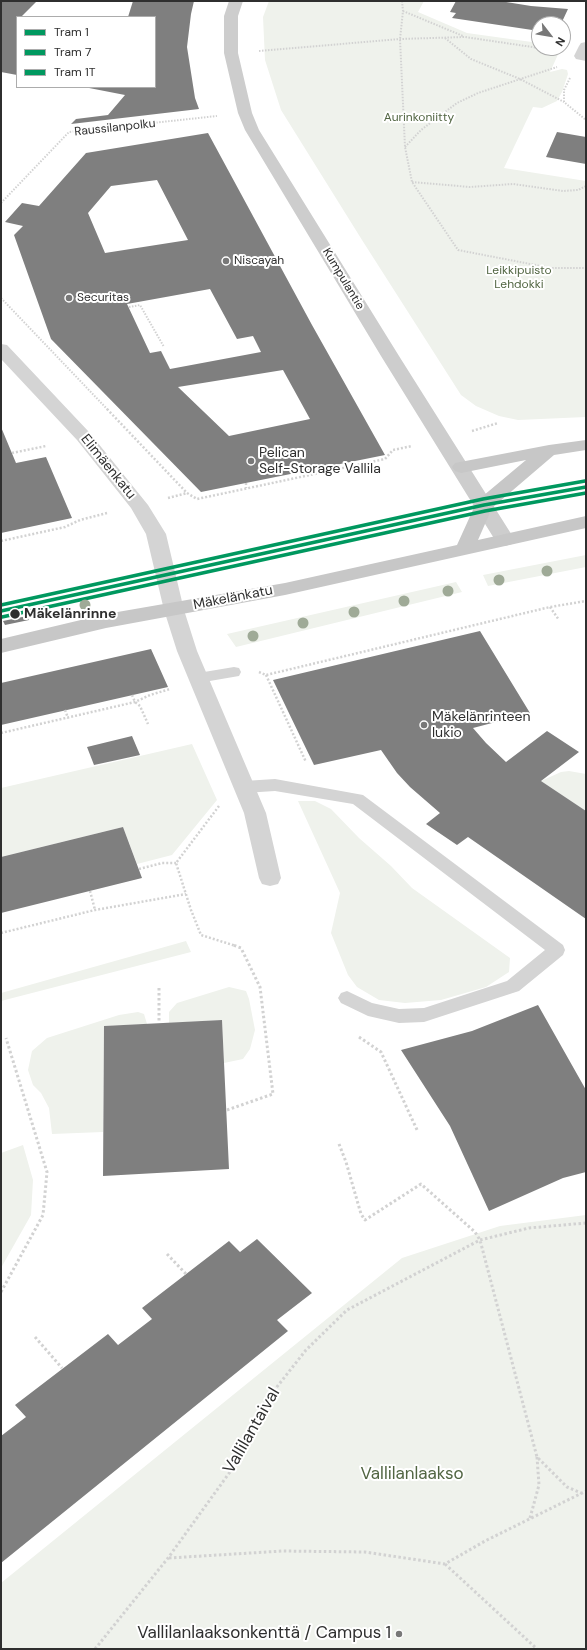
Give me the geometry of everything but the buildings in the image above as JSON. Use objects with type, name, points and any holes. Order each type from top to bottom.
[{"type":"main road","name":"Kumpulantie","points":[[236,1],[231,16],[231,53],[245,112],[252,130],[390,356],[461,467],[505,540]]},
{"type":"main road","points":[[461,467],[549,450],[586,445]]},
{"type":"main road","points":[[465,548],[484,505],[549,450]]},
{"type":"main road","name":"Mäkelänkatu","points":[[1,646],[106,622],[285,589],[586,522]]},
{"type":"street","name":"Elimäenkatu","points":[[1,349],[83,436],[139,505],[156,534],[174,610]]},
{"type":"street","points":[[174,610],[187,651],[255,813],[270,878]]},
{"type":"lane","points":[[198,678],[234,672]]},
{"type":"lane","points":[[244,787],[276,785],[357,798],[424,852],[557,950],[513,986],[424,1014],[399,1016],[368,1009],[347,998]]},
{"type":"path","points":[[402,1],[403,11],[400,39],[405,147],[412,182],[458,250],[551,268],[586,268]]},
{"type":"path","points":[[403,11],[465,37]]},
{"type":"path","points":[[260,50],[316,47],[400,39],[465,37],[531,47]]},
{"type":"path","points":[[445,38],[471,60],[520,79],[564,102],[586,120]]},
{"type":"path","points":[[405,147],[421,130],[457,103],[478,93],[556,67],[584,53]]},
{"type":"path","points":[[564,102],[564,90],[584,53]]},
{"type":"path","name":"Raussilanpolku","points":[[1,203],[69,132],[211,117]]},
{"type":"path","points":[[412,182],[470,187],[513,184],[562,191],[578,190],[586,186]]},
{"type":"path","points":[[1,298],[187,493],[196,499],[385,460],[393,450]]},
{"type":"path","points":[[128,307],[140,306],[164,347]]},
{"type":"path","points":[[12,452],[46,446]]},
{"type":"path","points":[[246,482],[246,488]]},
{"type":"path","points":[[1,541],[65,527],[80,520],[139,505]]},
{"type":"path","points":[[255,671],[266,675],[550,606],[586,601]]},
{"type":"path","points":[[550,606],[559,620]]},
{"type":"path","points":[[266,675],[320,791]]},
{"type":"path","points":[[1,733],[135,702],[150,695],[173,689],[170,682]]},
{"type":"path","points":[[132,695],[135,702],[140,706],[148,724]]},
{"type":"path","points":[[65,710],[68,718]]},
{"type":"path","points":[[176,863],[222,800]]},
{"type":"path","points":[[139,869],[162,863],[176,863]]},
{"type":"path","points":[[176,863],[200,934],[242,948],[260,987],[273,1094],[227,1110]]},
{"type":"path","points":[[90,891],[95,910]]},
{"type":"path","points":[[1,933],[95,910],[186,894]]},
{"type":"path","points":[[159,988],[159,1023]]},
{"type":"path","points":[[358,1036],[380,1052],[418,1132]]},
{"type":"path","points":[[1,1292],[43,1215],[47,1172],[6,1038]]},
{"type":"path","points":[[339,1144],[346,1162],[361,1214],[365,1220],[421,1184],[474,1232],[480,1240],[537,1457],[539,1484],[530,1518]]},
{"type":"path","name":"Vallilantaival","points":[[95,1649],[168,1558],[236,1465],[265,1402],[306,1350],[347,1310],[480,1240],[529,1228],[586,1223]]},
{"type":"path","points":[[167,1254],[186,1274]]},
{"type":"path","points":[[35,1337],[62,1368]]},
{"type":"path","points":[[537,1457],[567,1487],[581,1493]]},
{"type":"path","points":[[445,1564],[485,1541],[586,1491]]},
{"type":"path","points":[[168,1558],[283,1551],[365,1552],[445,1564],[537,1649]]},
{"type":"green space","name":"Aurinkoniitty","points":[[269,1],[424,1],[418,12],[467,33],[531,42],[531,56],[557,56],[550,72],[562,69],[567,70],[568,74],[562,92],[557,101],[542,108],[533,107],[504,168],[586,181],[586,417],[518,420],[499,416],[476,406],[461,395],[281,110],[265,60],[263,17]]},
{"type":"green space","points":[[586,555],[586,567],[488,586],[483,575]]},
{"type":"green space","points":[[456,582],[462,592],[236,647],[227,634]]},
{"type":"green space","points":[[192,744],[217,800],[172,855],[137,864],[123,827],[1,857],[1,788]]},
{"type":"green space","points":[[569,771],[586,774],[586,811],[541,781],[561,772]]},
{"type":"green space","points":[[298,801],[315,801],[331,809],[359,838],[391,866],[412,888],[510,958],[509,972],[486,987],[441,1000],[405,1003],[379,1000],[357,987],[348,975],[331,933],[340,893]]},
{"type":"green space","points":[[186,941],[191,952],[1,1001],[1,993]]},
{"type":"green space","points":[[229,987],[246,991],[255,1030],[250,1049],[243,1059],[224,1063],[222,1020],[169,1023],[169,1012],[177,1003]]},
{"type":"green space","points":[[138,1012],[144,1014],[147,1024],[104,1026],[103,1132],[52,1134],[49,1108],[41,1093],[33,1085],[28,1070],[32,1051],[47,1038],[119,1015]]},
{"type":"green space","points":[[23,1145],[33,1180],[31,1215],[1,1268],[1,1153]]},
{"type":"green space","name":"Vallilanlaakso","points":[[586,1215],[586,1649],[1,1649],[1,1583],[402,1258],[500,1226]]},
{"type":"tram line","name":"1T","points":[[1,605],[483,499],[585,481]]},
{"type":"tram line","name":"1","points":[[1,611],[484,505],[586,487]]},
{"type":"tram line","name":"7","points":[[2,617],[485,511],[586,493]]},
{"type":"place","name":"Niscayah","points":[[226,261]]},
{"type":"place","name":"Securitas","points":[[69,298]]},
{"type":"place","name":"Pelican Self-Storage Vallila","points":[[251,461]]},
{"type":"place","name":"Mäkelänrinne","points":[[15,614]]},
{"type":"place","name":"Mäkelänrinteen lukio","points":[[424,725]]},
{"type":"place","name":"Vallilanlaaksonkenttä / Campus 1","points":[[399,1634]]},
{"type":"park label","name":"Leikkipuisto Lehdokki","points":[[519,278]]}]
